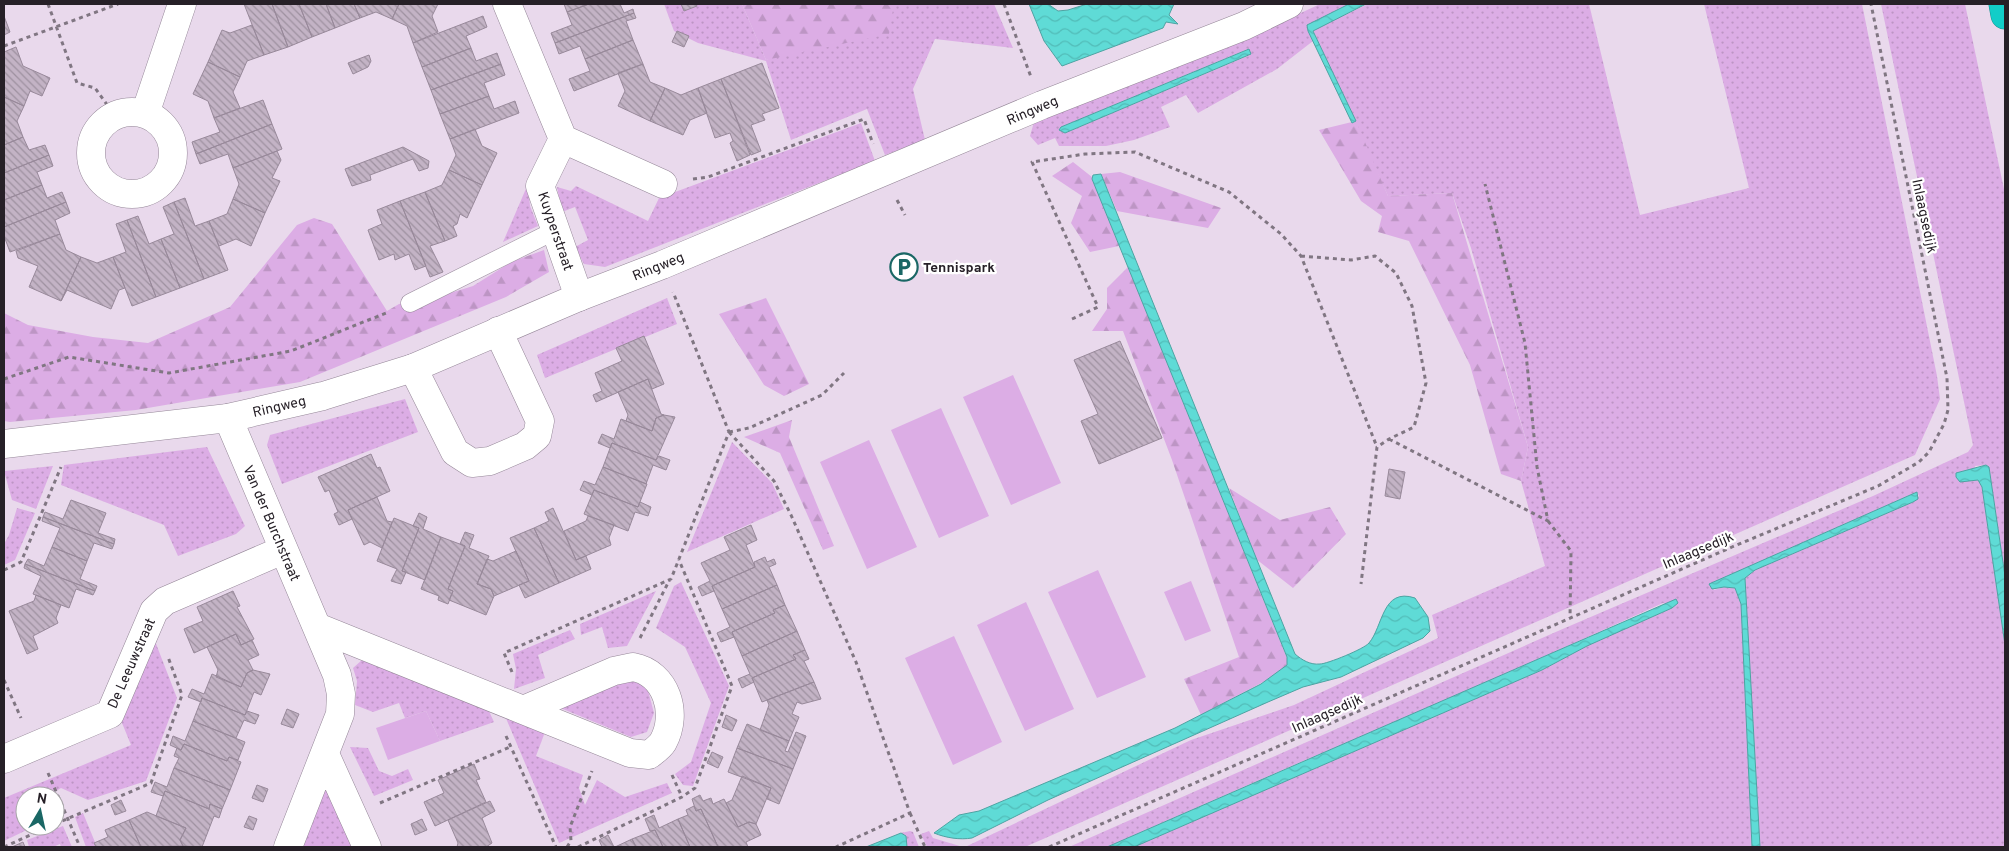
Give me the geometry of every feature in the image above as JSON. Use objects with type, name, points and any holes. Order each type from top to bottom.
[{"type":"highway","points":[[2003,4],[2005,16]]},
{"type":"street","points":[[145,114],[182,4]]},
{"type":"street","points":[[507,4],[563,139],[662,184]]},
{"type":"street","name":"Ringweg","points":[[4,444],[228,418],[323,396],[413,368],[580,296],[662,265],[1042,105],[1244,26],[1289,4]]},
{"type":"street","points":[[135,112],[145,114],[158,121],[167,131],[173,144],[173,159],[169,173],[160,184],[148,192],[134,195],[120,193],[107,187],[97,176],[91,163],[90,149],[94,135],[103,123],[115,115],[135,112]]},
{"type":"street","name":"Kuyperstraat","points":[[563,139],[540,186],[580,296]]},
{"type":"street","points":[[413,368],[455,452],[472,463],[490,461],[525,446],[537,436],[540,421],[498,331]]},
{"type":"street","name":"Van der Burchstraat","points":[[228,418],[337,675],[341,694],[340,714],[288,847]]},
{"type":"street","name":"De Leeuwstraat","points":[[4,759],[110,714],[153,614],[165,601],[283,550]]},
{"type":"street","points":[[317,627],[515,707],[630,753],[650,755],[663,743],[672,709],[663,687],[646,669],[633,667],[614,671],[515,707]]},
{"type":"street","points":[[325,754],[367,847]]},
{"type":"lane","points":[[410,302],[556,230]]},
{"type":"path","points":[[48,4],[76,83],[95,88],[115,115]]},
{"type":"path","points":[[4,46],[118,4]]},
{"type":"path","points":[[1004,4],[1042,105]]},
{"type":"path","name":"Inlaagsedijk","points":[[1049,847],[1570,618],[1878,486],[1919,462],[1938,437],[1948,410],[1947,378],[1871,4]]},
{"type":"path","points":[[662,184],[708,177],[864,119],[883,172],[905,215]]},
{"type":"path","points":[[1072,319],[1098,308],[1032,162],[1085,154],[1135,152],[1229,192],[1281,234],[1301,256],[1377,447],[1361,584]]},
{"type":"path","points":[[1485,184],[1525,343],[1538,467],[1548,521]]},
{"type":"path","points":[[1301,256],[1351,260],[1375,256],[1396,272],[1412,306],[1426,383],[1414,427],[1377,447]]},
{"type":"path","points":[[662,265],[729,432],[774,481],[791,515],[856,662],[910,813],[925,847]]},
{"type":"path","points":[[4,379],[69,357],[169,373],[291,351],[410,302]]},
{"type":"path","points":[[729,432],[749,428],[822,395],[844,373]]},
{"type":"path","points":[[633,667],[634,650],[671,579],[729,432]]},
{"type":"path","points":[[4,570],[21,562],[75,436]]},
{"type":"path","points":[[1389,439],[1548,521],[1571,551],[1570,618]]},
{"type":"path","points":[[556,847],[510,747],[501,718],[515,707],[513,669],[504,653],[671,579]]},
{"type":"path","points":[[65,820],[150,782],[182,695],[153,614]]},
{"type":"path","points":[[566,847],[571,841],[570,827],[603,742]]},
{"type":"path","points":[[353,815],[510,747]]},
{"type":"path","points":[[836,847],[910,813]]},
{"type":"path","points":[[4,847],[28,836]]},
{"type":"green space","points":[[664,4],[742,4],[766,60],[893,10],[887,4],[994,4],[1013,48],[935,39],[913,89],[925,140],[885,155],[867,109],[791,140],[766,61],[698,43],[674,31]]},
{"type":"green space","points":[[742,4],[887,4],[893,9],[889,34],[766,60]]},
{"type":"green space","points":[[1320,4],[1349,4],[1308,25],[1313,41],[1277,69],[1198,113],[1186,95],[1161,107],[1170,127],[1134,140],[1106,146],[1059,146],[1055,138],[1038,145],[1030,136],[1034,122],[1288,19]],"holes":[[[1248,49],[1250,55],[1065,133],[1061,127]]]},
{"type":"green space","points":[[1368,4],[1589,4],[1640,215],[1749,188],[1704,4],[1862,4],[1937,376],[1940,399],[1915,455],[1025,847],[965,847],[1191,740],[1294,705],[1438,638],[1432,615],[1545,566],[1521,481],[1528,447],[1471,248],[1452,193],[1388,196],[1313,30]]},
{"type":"green space","points":[[1881,4],[1965,4],[2005,194],[2005,576],[1989,467],[1986,465],[1975,466],[1973,479],[1978,480],[1982,487],[2005,645],[2005,847],[1760,847],[1745,578],[1755,570],[1913,502],[1919,496],[1917,492],[1710,584],[1714,590],[1724,587],[1735,588],[1741,604],[1752,847],[1134,847],[1542,670],[1587,646],[1672,608],[1663,603],[1444,702],[1303,761],[1107,847],[1069,847],[1558,631],[1873,496],[1968,452],[1973,445]]},
{"type":"green space","points":[[1356,121],[1388,196],[1452,193],[1528,447],[1521,481],[1501,474],[1470,365],[1409,241],[1378,232],[1382,216],[1361,201],[1319,130]]},
{"type":"green space","points":[[861,123],[875,161],[605,267],[584,264],[575,247],[588,240],[575,207],[562,212],[557,187],[571,191],[576,186],[648,221],[659,198]]},
{"type":"green space","points":[[1073,162],[1092,177],[1119,246],[1090,252],[1071,223],[1082,196],[1052,176]]},
{"type":"green space","points":[[1120,172],[1221,208],[1208,228],[1117,211],[1101,174]]},
{"type":"green space","points":[[528,184],[530,206],[538,226],[503,242]]},
{"type":"green space","points":[[314,218],[332,224],[387,311],[399,304],[431,299],[473,286],[511,262],[544,250],[549,272],[506,297],[300,382],[136,410],[4,421],[4,313],[28,325],[93,337],[148,343],[230,307],[297,225]]},
{"type":"green space","points":[[1128,267],[1287,658],[1287,665],[1278,674],[1201,715],[1184,679],[1239,657],[1172,460],[1123,331],[1092,331],[1107,309],[1107,288]]},
{"type":"green space","points":[[667,298],[677,324],[545,378],[537,355]]},
{"type":"green space","points":[[766,298],[809,384],[784,396],[764,385],[719,314]]},
{"type":"green space","points":[[1013,375],[1061,483],[1011,505],[963,397]]},
{"type":"green space","points":[[405,399],[418,432],[282,484],[267,445],[270,435]]},
{"type":"green space","points":[[941,408],[989,516],[939,538],[891,430]]},
{"type":"green space","points":[[792,420],[789,437],[834,546],[823,550],[780,453],[744,437]]},
{"type":"green space","points":[[869,440],[917,547],[867,569],[820,462]]},
{"type":"green space","points":[[732,442],[772,483],[784,509],[687,552]]},
{"type":"green space","points":[[207,447],[245,526],[236,534],[178,556],[164,525],[61,485],[64,465]]},
{"type":"green space","points":[[53,466],[36,509],[12,500],[4,471]]},
{"type":"green space","points":[[1229,488],[1280,520],[1330,507],[1346,534],[1293,588],[1256,559]]},
{"type":"green space","points":[[17,508],[35,513],[15,560],[4,565],[4,544],[9,535]]},
{"type":"green space","points":[[1098,570],[1146,677],[1097,698],[1048,592]]},
{"type":"green space","points":[[1191,581],[1211,631],[1185,641],[1164,592]]},
{"type":"green space","points":[[681,582],[729,686],[693,786],[683,785],[675,774],[691,762],[711,703],[685,647],[656,628],[674,586]]},
{"type":"green space","points":[[656,591],[627,646],[608,648],[602,627],[581,635],[580,624]]},
{"type":"green space","points":[[1026,602],[1074,709],[1025,731],[977,625]]},
{"type":"green space","points":[[570,630],[575,639],[538,655],[545,678],[514,689],[516,669],[513,654]]},
{"type":"green space","points":[[153,636],[177,698],[146,781],[88,800],[65,790],[65,786],[33,786],[131,745],[120,718]]},
{"type":"green space","points":[[954,636],[1002,742],[953,765],[905,658]]},
{"type":"green space","points":[[362,660],[488,709],[494,722],[440,741],[426,711],[405,718],[399,703],[373,712],[355,705],[357,681],[353,668]]},
{"type":"green space","points":[[629,675],[646,683],[654,713],[647,732],[631,737],[558,707]]},
{"type":"green space","points":[[426,711],[440,741],[388,760],[376,728]]},
{"type":"green space","points":[[505,716],[545,732],[536,756],[583,775],[579,788],[585,805],[597,780],[625,797],[667,783],[672,793],[559,843]]},
{"type":"green space","points":[[350,747],[368,748],[379,771],[392,776],[408,769],[413,780],[374,796]]},
{"type":"green space","points":[[327,783],[355,847],[299,847]]},
{"type":"green space","points":[[15,793],[15,836],[4,841],[4,798]]},
{"type":"green space","points":[[83,813],[97,847],[86,847],[75,817]]},
{"type":"green space","points":[[65,831],[72,847],[61,847],[60,844],[53,847],[29,847],[27,840],[37,836],[65,836]]},
{"type":"green space","points":[[929,831],[933,838],[963,847],[927,847],[921,834]]},
{"type":"green space","points":[[913,832],[919,847],[907,847],[901,833]]},
{"type":"water","points":[[1029,4],[1048,4],[1058,11],[1087,4],[1174,4],[1169,15],[1178,24],[1166,22],[1163,28],[1062,66],[1044,41]]},
{"type":"water","points":[[1349,4],[1366,4],[1313,31],[1356,121],[1352,123],[1308,31],[1307,25]]},
{"type":"water","points":[[1249,49],[1251,54],[1065,133],[1059,130],[1061,127]]},
{"type":"water","points":[[1101,174],[1295,654],[1306,662],[1320,664],[1337,659],[1366,646],[1374,636],[1390,603],[1396,598],[1404,596],[1415,598],[1428,617],[1430,631],[1423,638],[1341,677],[1303,687],[1268,702],[1048,800],[972,838],[948,837],[934,833],[959,815],[979,811],[1175,728],[1261,684],[1287,665],[1287,657],[1092,179],[1093,175]]},
{"type":"water","points":[[1986,465],[1989,467],[2005,576],[2005,645],[1982,487],[1978,480],[1960,482],[1956,477],[1956,473]]},
{"type":"water","points":[[1917,492],[1918,499],[1913,502],[1755,570],[1745,578],[1760,847],[1752,847],[1741,604],[1735,588],[1712,589],[1709,584]]},
{"type":"water","points":[[1676,599],[1678,603],[1672,608],[1587,646],[1542,670],[1134,847],[1107,847]]},
{"type":"water","points":[[901,833],[906,836],[907,847],[866,847]]},
{"type":"building","points":[[244,4],[272,4],[288,47],[264,55]]},
{"type":"building","points":[[272,4],[299,4],[312,37],[288,47]]},
{"type":"building","points":[[299,4],[326,4],[335,28],[312,37]]},
{"type":"building","points":[[326,4],[354,4],[360,18],[335,28]]},
{"type":"building","points":[[354,4],[399,4],[392,19],[376,12],[360,18]]},
{"type":"building","points":[[399,4],[438,4],[432,16],[438,32],[413,43],[407,26],[392,19]]},
{"type":"building","points":[[564,4],[589,4],[567,12]]},
{"type":"building","points":[[589,4],[620,4],[624,13],[633,9],[634,13],[555,43],[551,33],[572,25],[567,12]]},
{"type":"building","points":[[681,4],[696,4],[697,6],[684,11]]},
{"type":"building","points":[[634,13],[636,18],[626,21],[633,40],[585,59],[580,46],[559,54],[555,43]]},
{"type":"building","points":[[4,16],[10,32],[4,35]]},
{"type":"building","points":[[483,16],[487,27],[466,36],[471,48],[422,67],[413,43]]},
{"type":"building","points":[[252,25],[264,55],[247,61],[240,77],[208,62],[222,30],[230,33]]},
{"type":"building","points":[[677,31],[689,36],[684,47],[672,42]]},
{"type":"building","points":[[633,40],[643,64],[574,91],[569,79],[590,71],[585,59]]},
{"type":"building","points":[[16,47],[23,66],[50,78],[42,96],[30,91],[24,106],[4,97],[4,52]]},
{"type":"building","points":[[471,48],[476,61],[497,53],[501,64],[431,90],[422,67]]},
{"type":"building","points":[[369,55],[371,61],[368,67],[353,74],[348,63]]},
{"type":"building","points":[[208,62],[240,77],[233,92],[240,108],[214,118],[208,101],[193,94]]},
{"type":"building","points":[[762,63],[779,108],[762,114],[765,120],[751,125],[761,151],[751,155],[721,79]]},
{"type":"building","points":[[501,64],[505,75],[484,83],[489,96],[440,114],[431,90]]},
{"type":"building","points":[[643,64],[650,82],[665,88],[650,121],[618,106],[625,91],[618,73]]},
{"type":"building","points":[[721,79],[750,155],[737,161],[730,143],[733,141],[730,133],[715,138],[698,88]]},
{"type":"building","points":[[665,88],[681,95],[698,88],[707,113],[690,120],[683,135],[650,121]]},
{"type":"building","points":[[489,96],[494,109],[515,101],[519,113],[450,139],[440,114]]},
{"type":"building","points":[[4,97],[24,106],[17,121],[23,137],[4,145]]},
{"type":"building","points":[[263,100],[272,124],[196,154],[192,142],[220,132],[214,118]]},
{"type":"building","points":[[272,124],[282,149],[233,168],[228,154],[200,164],[196,154]]},
{"type":"building","points":[[475,129],[482,146],[497,153],[482,185],[449,170],[456,155],[450,139]]},
{"type":"building","points":[[23,137],[29,150],[45,145],[49,155],[4,173],[4,145]]},
{"type":"building","points":[[403,147],[429,161],[428,168],[419,171],[413,159],[370,175],[371,180],[352,186],[345,169]]},
{"type":"building","points":[[277,151],[281,160],[272,178],[280,181],[265,213],[233,199],[239,184],[233,168]]},
{"type":"building","points":[[49,155],[53,166],[37,172],[42,185],[4,200],[4,173]]},
{"type":"building","points":[[449,170],[482,185],[467,218],[460,214],[457,224],[453,226],[457,236],[445,241],[425,192],[442,185]]},
{"type":"building","points":[[42,185],[47,198],[62,192],[66,202],[4,227],[4,200]]},
{"type":"building","points":[[425,192],[445,241],[430,246],[443,272],[430,277],[400,201]]},
{"type":"building","points":[[185,198],[195,226],[209,221],[228,270],[204,279],[174,202]]},
{"type":"building","points":[[233,199],[265,213],[251,246],[236,239],[219,246],[209,221],[227,214]]},
{"type":"building","points":[[400,201],[426,266],[415,270],[409,254],[395,260],[394,254],[379,260],[368,230],[382,224],[377,210]]},
{"type":"building","points":[[66,202],[70,213],[55,220],[60,234],[10,252],[4,236],[4,227]]},
{"type":"building","points":[[174,202],[204,279],[180,288],[161,239],[174,234],[163,207]]},
{"type":"building","points":[[138,216],[149,244],[161,239],[180,288],[156,297],[127,220]]},
{"type":"building","points":[[127,220],[156,297],[132,306],[113,257],[126,252],[116,224]]},
{"type":"building","points":[[60,234],[66,250],[81,257],[61,301],[29,287],[38,266],[18,258],[16,251]]},
{"type":"building","points":[[81,257],[97,263],[113,257],[125,288],[119,290],[111,309],[67,290],[61,301]]},
{"type":"building","points":[[644,336],[664,384],[652,389],[648,379],[596,402],[593,395],[602,391],[595,373],[622,361],[616,348]]},
{"type":"building","points":[[1120,341],[1162,438],[1099,464],[1081,421],[1098,414],[1074,360]]},
{"type":"building","points":[[648,379],[661,414],[664,415],[656,418],[652,431],[626,421],[628,415],[618,392]]},
{"type":"building","points":[[664,415],[675,417],[656,460],[612,443],[610,448],[598,443],[602,434],[614,439],[621,419],[652,431],[656,418]]},
{"type":"building","points":[[612,443],[656,460],[659,456],[670,460],[666,470],[653,465],[646,484],[603,467]]},
{"type":"building","points":[[371,454],[377,468],[380,467],[390,491],[348,510],[352,519],[339,525],[334,514],[338,512],[329,490],[325,492],[318,477]]},
{"type":"building","points":[[603,467],[647,484],[638,507],[594,490],[592,495],[580,490],[584,481],[595,485]]},
{"type":"building","points":[[1389,469],[1405,472],[1400,499],[1385,496]]},
{"type":"building","points":[[594,490],[638,507],[640,502],[651,507],[648,516],[635,512],[628,531],[584,514]]},
{"type":"building","points":[[377,497],[387,521],[392,522],[382,548],[370,542],[364,545],[348,510]]},
{"type":"building","points":[[71,500],[106,513],[98,533],[115,539],[114,544],[43,517],[45,512],[63,519]]},
{"type":"building","points":[[553,508],[576,560],[586,556],[591,569],[559,583],[534,528],[549,521],[545,512]]},
{"type":"building","points":[[419,513],[427,517],[423,529],[441,537],[425,580],[402,571],[419,528],[413,526]]},
{"type":"building","points":[[588,516],[614,525],[609,538],[611,545],[576,560],[564,531],[586,521]]},
{"type":"building","points":[[43,517],[114,544],[112,549],[94,543],[87,561],[52,547],[60,528],[42,521]]},
{"type":"building","points":[[394,518],[419,528],[402,571],[406,572],[401,584],[391,581],[397,569],[377,561]]},
{"type":"building","points":[[751,525],[757,540],[746,545],[755,567],[712,586],[714,591],[702,596],[698,587],[710,581],[701,563],[730,550],[724,537]]},
{"type":"building","points":[[534,528],[559,583],[525,598],[519,585],[529,581],[510,538]]},
{"type":"building","points":[[465,532],[474,535],[469,548],[489,556],[477,584],[491,589],[494,596],[486,615],[449,600],[453,591],[448,589],[465,546],[460,544]]},
{"type":"building","points":[[441,537],[465,546],[448,589],[453,591],[448,604],[438,600],[439,596],[421,589]]},
{"type":"building","points":[[52,547],[87,561],[80,579],[97,586],[95,591],[25,564],[28,559],[44,566]]},
{"type":"building","points":[[516,551],[529,581],[494,596],[491,589],[477,584],[487,559],[493,561]]},
{"type":"building","points":[[765,557],[767,562],[774,559],[776,564],[769,567],[777,585],[722,609],[712,586],[755,567],[754,562]]},
{"type":"building","points":[[25,564],[95,591],[93,595],[76,589],[69,608],[33,594],[41,576],[24,568]]},
{"type":"building","points":[[777,585],[785,605],[773,610],[775,613],[732,632],[734,637],[721,642],[717,633],[730,627],[722,609]]},
{"type":"building","points":[[233,591],[240,606],[237,607],[254,639],[241,645],[236,634],[194,653],[184,629],[203,621],[197,607]]},
{"type":"building","points":[[36,595],[61,605],[56,618],[58,623],[33,636],[38,649],[27,654],[9,611],[34,601]]},
{"type":"building","points":[[785,605],[797,631],[742,656],[732,632],[775,613],[773,610]]},
{"type":"building","points":[[797,631],[805,650],[793,655],[796,659],[752,678],[754,682],[742,688],[738,679],[750,674],[742,656]]},
{"type":"building","points":[[236,634],[241,645],[252,640],[259,655],[248,660],[253,670],[247,673],[241,687],[216,677],[218,670],[207,647]]},
{"type":"building","points":[[805,650],[809,659],[804,661],[814,682],[762,702],[752,678],[796,659],[793,655]]},
{"type":"building","points":[[253,670],[270,674],[261,695],[254,692],[245,715],[202,698],[201,702],[188,697],[192,689],[204,694],[212,674],[241,687],[247,673]]},
{"type":"building","points":[[814,682],[821,699],[802,704],[797,702],[792,714],[799,717],[789,741],[760,730],[769,705],[767,700]]},
{"type":"building","points":[[202,698],[245,715],[247,711],[259,715],[255,724],[244,720],[236,738],[193,721]]},
{"type":"building","points":[[287,709],[299,714],[293,728],[281,724]]},
{"type":"building","points":[[726,715],[737,720],[732,731],[722,727]]},
{"type":"building","points":[[193,721],[245,742],[238,760],[229,757],[227,761],[184,744],[181,750],[170,745],[173,736],[185,741]]},
{"type":"building","points":[[747,724],[789,741],[785,751],[788,752],[796,732],[806,736],[793,769],[737,748]]},
{"type":"building","points":[[184,744],[227,761],[229,757],[241,762],[230,790],[174,768],[179,758],[174,756],[177,748],[181,750]]},
{"type":"building","points":[[737,748],[793,769],[779,804],[767,799],[771,788],[728,772]]},
{"type":"building","points":[[712,752],[723,757],[718,768],[707,763]]},
{"type":"building","points":[[474,764],[480,779],[476,780],[486,802],[435,826],[424,802],[444,793],[438,780]]},
{"type":"building","points":[[174,768],[230,790],[222,809],[210,804],[209,809],[165,791],[163,796],[151,792],[155,782],[167,787]]},
{"type":"building","points":[[742,776],[771,788],[756,824],[749,822],[738,827],[726,803],[732,800]]},
{"type":"building","points":[[257,785],[268,789],[263,802],[252,798]]},
{"type":"building","points":[[165,791],[209,809],[210,804],[222,809],[219,818],[214,816],[202,847],[183,846],[180,840],[186,828],[156,816]]},
{"type":"building","points":[[700,795],[703,801],[711,798],[713,804],[724,799],[738,827],[749,822],[756,824],[761,835],[746,842],[748,847],[718,847],[701,809],[696,811],[692,799]]},
{"type":"building","points":[[121,800],[126,811],[115,815],[111,805]]},
{"type":"building","points":[[490,801],[495,811],[482,818],[492,843],[486,847],[457,847],[458,843],[448,820]]},
{"type":"building","points":[[694,806],[696,811],[701,809],[718,847],[690,847],[678,819],[688,815],[686,810]]},
{"type":"building","points":[[147,812],[186,828],[180,840],[183,846],[141,847],[129,820]]},
{"type":"building","points":[[654,815],[659,828],[678,819],[690,847],[663,847],[655,830],[650,831],[645,819]]},
{"type":"building","points":[[249,816],[257,819],[253,830],[244,827]]},
{"type":"building","points":[[422,819],[427,830],[415,835],[411,824]]},
{"type":"building","points":[[129,820],[141,847],[96,847],[94,843],[108,837],[105,830]]},
{"type":"building","points":[[655,830],[663,847],[636,847],[632,839]]},
{"type":"building","points":[[608,835],[614,847],[602,847],[599,840]]},
{"type":"building","points":[[632,839],[636,847],[615,847]]},
{"type":"building","points":[[23,842],[25,847],[12,847]]},
{"type":"place","name":"Tennispark","points":[[904,267]]}]
